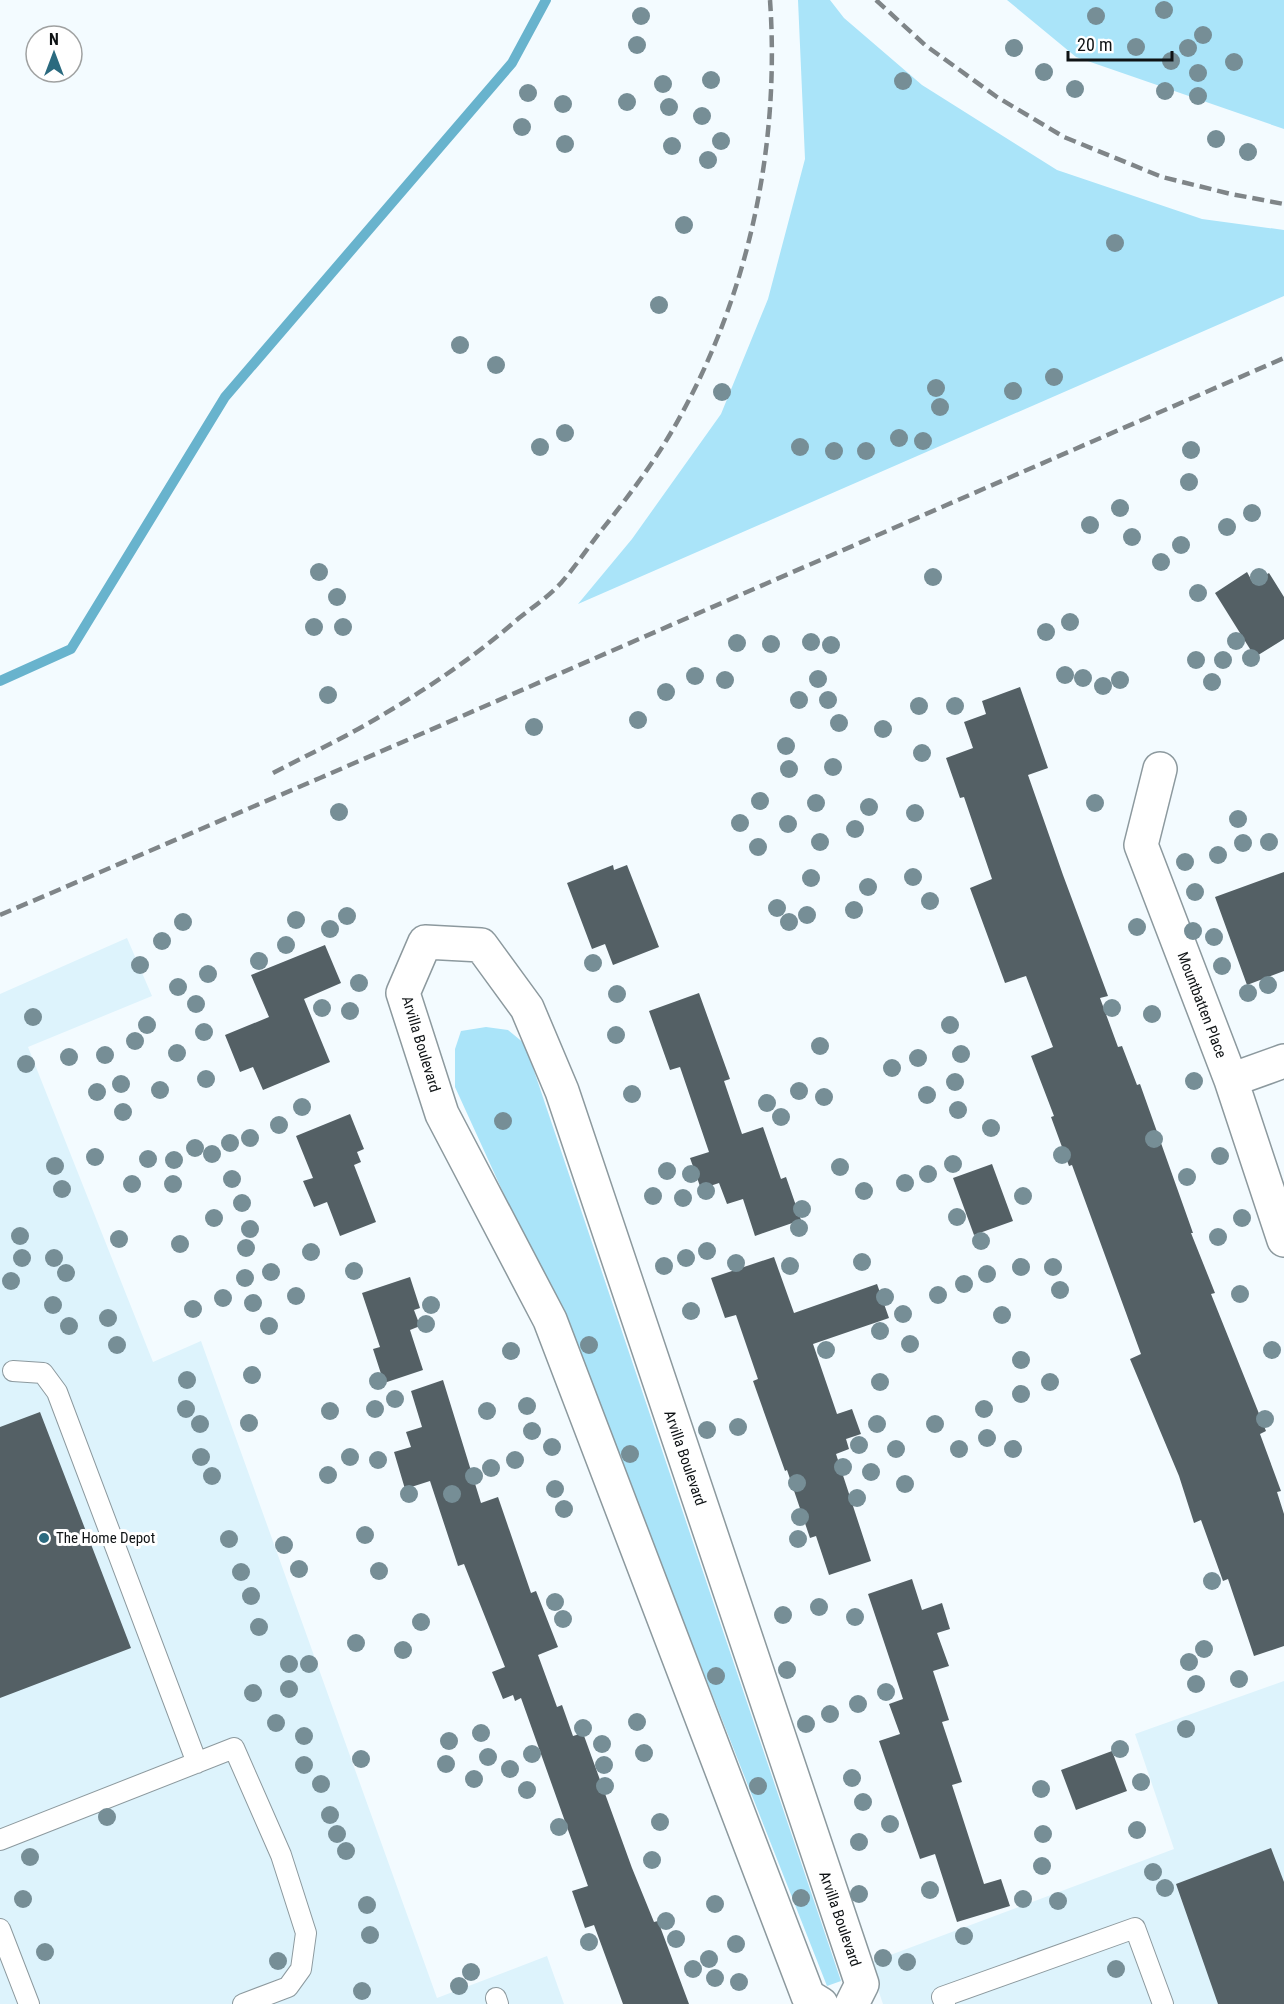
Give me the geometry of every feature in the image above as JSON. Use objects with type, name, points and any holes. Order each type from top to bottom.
[{"type":"street","name":"Mountbatten Place","points":[[1160,769],[1141,845],[1231,1080],[1284,1240]]},
{"type":"street","name":"Arvilla Boulevard","points":[[821,2004],[807,1996],[550,1320],[442,1114],[403,993],[425,942],[481,945],[527,1008],[562,1091],[862,1984],[852,2004]]},
{"type":"street","points":[[1231,1080],[1284,1061]]},
{"type":"lane","points":[[13,1371],[43,1373],[57,1392],[197,1762]]},
{"type":"lane","points":[[0,1840],[234,1748],[281,1855],[306,1933],[301,1969],[288,1987],[243,2004]]},
{"type":"lane","points":[[945,2004],[942,1997],[1134,1928],[1161,2003]]},
{"type":"lane","points":[[0,1929],[29,2004]]},
{"type":"shaded area","points":[[798,0],[830,0],[844,18],[922,85],[1057,170],[1202,219],[1284,230],[1284,296],[578,604],[632,539],[721,414],[768,299],[805,159]]},
{"type":"shaded area","points":[[1007,0],[1284,0],[1284,129],[1076,57]]},
{"type":"shaded area","points":[[127,938],[152,996],[28,1047],[153,1362],[201,1341],[437,1998],[547,1956],[564,2004],[0,2004],[0,994]]},
{"type":"shaded area","points":[[486,1027],[508,1030],[525,1044],[841,1981],[827,1986],[586,1374],[455,1087],[455,1049],[461,1031]]},
{"type":"shaded area","points":[[1284,1681],[1284,2004],[883,2004],[869,1963],[1174,1849],[1135,1734]]},
{"type":"building","points":[[1247,572],[1253,583],[1269,573],[1284,597],[1284,639],[1255,657],[1215,593]]},
{"type":"building","points":[[1020,687],[1048,768],[1028,775],[1108,996],[1100,998],[1118,1047],[1122,1046],[1137,1085],[1140,1084],[1193,1233],[1191,1233],[1215,1293],[1211,1294],[1266,1431],[1260,1434],[1281,1491],[1277,1492],[1284,1514],[1284,1646],[1254,1656],[1228,1579],[1223,1581],[1201,1520],[1194,1523],[1179,1476],[1130,1359],[1141,1354],[1072,1165],[1069,1166],[1051,1117],[1054,1116],[1031,1056],[1053,1047],[1026,976],[1005,983],[970,888],[992,879],[964,797],[960,798],[946,758],[973,748],[964,722],[986,714],[982,701]]},
{"type":"building","points":[[613,865],[614,870],[627,865],[659,947],[613,965],[605,944],[592,949],[567,883]]},
{"type":"building","points":[[1284,872],[1284,971],[1247,985],[1215,897]]},
{"type":"building","points":[[325,945],[341,983],[304,999],[330,1062],[263,1090],[253,1067],[240,1072],[225,1035],[269,1017],[251,975]]},
{"type":"building","points":[[699,993],[730,1079],[724,1081],[742,1134],[763,1127],[781,1179],[786,1177],[801,1220],[755,1236],[743,1199],[727,1204],[719,1183],[701,1189],[690,1158],[709,1152],[680,1067],[670,1070],[649,1011]]},
{"type":"building","points":[[350,1114],[364,1149],[357,1152],[361,1162],[354,1165],[376,1222],[340,1236],[327,1202],[314,1207],[303,1181],[313,1178],[296,1136]]},
{"type":"building","points":[[992,1164],[1013,1221],[974,1235],[953,1178]]},
{"type":"building","points":[[774,1257],[794,1313],[877,1284],[889,1318],[813,1344],[837,1414],[852,1409],[861,1434],[846,1439],[849,1449],[836,1454],[871,1561],[829,1575],[816,1536],[810,1538],[787,1470],[785,1471],[753,1381],[758,1379],[736,1315],[725,1318],[711,1278]]},
{"type":"building","points":[[410,1277],[420,1308],[414,1310],[420,1326],[410,1330],[423,1370],[384,1383],[373,1349],[380,1347],[362,1293]]},
{"type":"building","points":[[443,1380],[481,1503],[498,1497],[531,1593],[536,1591],[558,1647],[538,1655],[557,1707],[562,1705],[573,1736],[583,1733],[632,1868],[654,1922],[658,1921],[689,2004],[623,2004],[594,1925],[585,1928],[572,1891],[588,1886],[521,1698],[515,1701],[513,1695],[503,1699],[492,1672],[505,1667],[464,1564],[458,1566],[430,1481],[405,1489],[394,1452],[411,1447],[406,1432],[422,1427],[411,1391]]},
{"type":"building","name":"The Home Depot","points":[[40,1412],[131,1648],[0,1698],[0,1427]]},
{"type":"building","points":[[912,1579],[922,1610],[942,1603],[950,1629],[937,1633],[949,1666],[933,1671],[949,1720],[942,1722],[962,1782],[952,1785],[984,1884],[1001,1879],[1010,1906],[957,1922],[935,1854],[920,1859],[879,1741],[900,1734],[889,1704],[903,1699],[868,1594]]},
{"type":"building","points":[[1112,1751],[1127,1791],[1076,1810],[1061,1770]]},
{"type":"building","points":[[1271,1848],[1284,1882],[1284,2004],[1218,2004],[1176,1884]]},
{"type":"waterway","points":[[0,681],[71,649],[225,397],[512,63],[546,0]]},
{"type":"railway","points":[[273,773],[362,727],[412,697],[467,660],[546,597],[571,571],[633,490],[663,446],[705,367],[725,317],[742,266],[755,214],[770,107],[772,54],[770,0]]},
{"type":"railway","points":[[876,0],[925,45],[997,97],[1064,137],[1162,177],[1284,204]]},
{"type":"railway","points":[[0,915],[1284,358]]},
{"type":"place","name":"The Home Depot","points":[[44,1538]]}]
